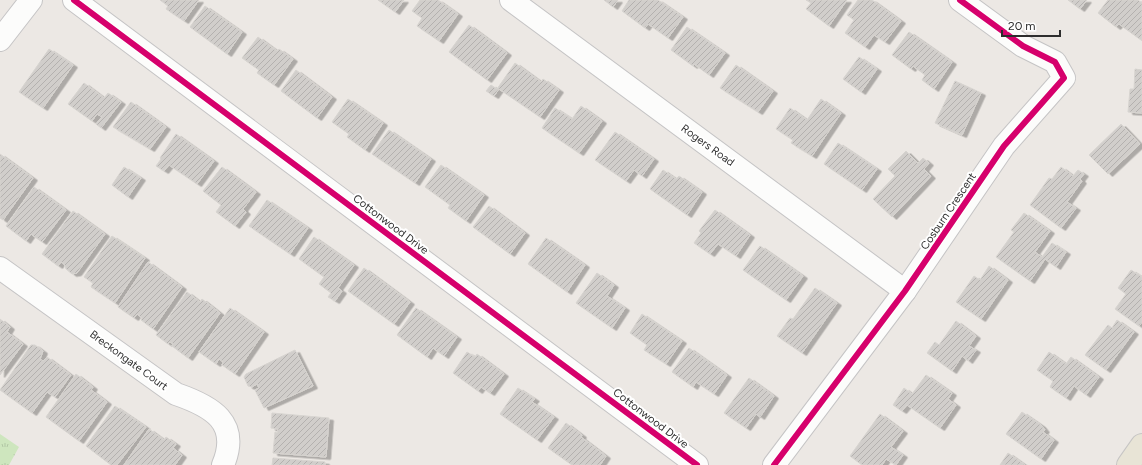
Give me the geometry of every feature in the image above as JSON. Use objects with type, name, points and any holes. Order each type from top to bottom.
[{"type":"main road","points":[[1128,465],[1142,445]]},
{"type":"street","points":[[0,40],[31,0]]},
{"type":"street","name":"Cottonwood Drive","points":[[74,0],[697,465]]},
{"type":"street","name":"Rogers Road","points":[[511,0],[905,291]]},
{"type":"street","name":"Cosburn Crescent","points":[[774,465],[905,291],[1004,146],[1064,78],[1055,62],[1023,46],[960,0]]},
{"type":"street","name":"Breckongate Court","points":[[0,268],[176,394],[203,404],[216,414],[226,425],[228,441],[226,457],[223,465]]},
{"type":"green space","points":[[0,434],[19,447],[9,465],[0,465]]},
{"type":"building","points":[[160,0],[199,0],[184,21],[166,9],[168,6]]},
{"type":"building","points":[[378,0],[404,0],[395,12]]},
{"type":"building","points":[[420,0],[438,0],[458,14],[439,41],[417,26],[422,18],[412,11]]},
{"type":"building","points":[[604,0],[618,0],[613,7]]},
{"type":"building","points":[[629,0],[658,0],[683,17],[668,38],[648,24],[645,28],[622,11]]},
{"type":"building","points":[[806,0],[847,0],[829,26],[806,9],[811,3]]},
{"type":"building","points":[[858,0],[872,0],[901,21],[885,42],[874,35],[865,47],[845,33],[854,20],[847,15]]},
{"type":"building","points":[[1068,0],[1087,0],[1080,9]]},
{"type":"building","points":[[1108,0],[1138,0],[1142,3],[1141,40],[1119,24],[1116,27],[1098,13]]},
{"type":"building","points":[[205,6],[242,32],[227,54],[190,27]]},
{"type":"building","points":[[469,25],[507,53],[487,80],[449,52]]},
{"type":"building","points":[[687,27],[725,53],[709,75],[694,64],[693,66],[671,50]]},
{"type":"building","points":[[909,32],[952,62],[934,89],[922,80],[925,75],[913,66],[911,69],[892,55]]},
{"type":"building","points":[[258,37],[277,51],[279,49],[293,59],[274,85],[257,73],[259,70],[242,58]]},
{"type":"building","points":[[49,49],[73,65],[43,108],[19,92]]},
{"type":"building","points":[[859,57],[877,69],[861,92],[843,79]]},
{"type":"building","points":[[515,63],[541,82],[543,79],[559,90],[540,117],[499,89],[494,96],[486,91],[491,85],[497,89]]},
{"type":"building","points":[[736,65],[773,91],[758,112],[720,88]]},
{"type":"building","points":[[1135,69],[1142,70],[1142,113],[1128,112],[1130,89],[1134,89]]},
{"type":"building","points":[[296,70],[332,97],[317,118],[281,91]]},
{"type":"building","points":[[955,81],[981,93],[962,135],[935,123]]},
{"type":"building","points":[[84,83],[104,98],[108,93],[121,102],[101,128],[96,124],[102,117],[97,114],[92,121],[68,104]]},
{"type":"building","points":[[348,99],[383,123],[365,150],[347,137],[349,134],[332,122]]},
{"type":"building","points":[[821,99],[841,113],[812,156],[791,143],[793,140],[776,129],[790,108],[807,120]]},
{"type":"building","points":[[131,102],[166,127],[150,149],[113,127]]},
{"type":"building","points":[[581,106],[602,121],[579,153],[542,128],[555,108],[572,119]]},
{"type":"building","points":[[1121,124],[1140,144],[1108,174],[1089,155]]},
{"type":"building","points":[[389,130],[431,159],[415,183],[372,154]]},
{"type":"building","points":[[615,132],[654,159],[642,176],[634,170],[626,181],[595,160]]},
{"type":"building","points":[[176,134],[214,161],[197,184],[169,165],[164,171],[156,166]]},
{"type":"building","points":[[838,143],[877,169],[862,190],[824,164]]},
{"type":"building","points":[[906,151],[918,163],[923,158],[929,163],[924,169],[931,176],[892,217],[873,199],[895,176],[888,169]]},
{"type":"building","points":[[0,154],[33,178],[3,220],[0,218]]},
{"type":"building","points":[[441,165],[484,195],[466,221],[448,208],[450,205],[425,187]]},
{"type":"building","points":[[124,167],[141,178],[128,197],[112,185]]},
{"type":"building","points":[[222,167],[256,192],[243,209],[246,212],[235,226],[216,212],[221,205],[203,191]]},
{"type":"building","points":[[1061,167],[1073,176],[1078,170],[1084,174],[1080,179],[1082,181],[1067,202],[1076,208],[1061,228],[1030,205],[1049,178],[1052,179]]},
{"type":"building","points":[[663,170],[676,179],[679,176],[702,192],[687,215],[650,189]]},
{"type":"building","points":[[34,187],[66,210],[42,242],[31,234],[26,241],[6,226]]},
{"type":"building","points":[[267,200],[308,228],[290,254],[249,226]]},
{"type":"building","points":[[489,206],[525,233],[510,254],[473,227]]},
{"type":"building","points":[[715,210],[750,235],[736,256],[718,244],[710,254],[694,243],[701,233],[699,231]]},
{"type":"building","points":[[73,211],[105,234],[77,273],[72,274],[61,262],[58,266],[42,254]]},
{"type":"building","points":[[1024,213],[1050,231],[1035,252],[1042,257],[1052,243],[1066,252],[1056,267],[1045,259],[1030,281],[996,257],[1014,232],[1011,230]]},
{"type":"building","points":[[112,236],[145,258],[115,303],[91,287],[93,283],[84,277]]},
{"type":"building","points":[[314,237],[354,265],[338,288],[342,291],[335,301],[328,297],[331,293],[319,284],[324,277],[299,259]]},
{"type":"building","points":[[546,238],[585,265],[567,292],[528,264]]},
{"type":"building","points":[[760,246],[803,276],[786,300],[743,270]]},
{"type":"building","points":[[148,262],[182,287],[153,329],[141,320],[142,318],[137,314],[134,318],[118,307]]},
{"type":"building","points":[[989,266],[1008,280],[981,319],[956,302],[974,276],[980,280]]},
{"type":"building","points":[[364,268],[410,302],[394,324],[348,291]]},
{"type":"building","points":[[1131,270],[1142,277],[1142,322],[1139,326],[1115,309],[1126,294],[1118,288]]},
{"type":"building","points":[[597,273],[614,285],[607,296],[625,308],[612,328],[576,303]]},
{"type":"building","points":[[815,288],[837,303],[802,353],[777,336],[790,318],[793,319]]},
{"type":"building","points":[[187,292],[200,302],[202,299],[220,313],[188,358],[172,346],[173,344],[170,342],[168,344],[156,335]]},
{"type":"building","points":[[230,308],[264,332],[235,374],[222,365],[223,362],[219,359],[216,364],[199,352]]},
{"type":"building","points":[[416,308],[457,337],[444,356],[433,348],[427,357],[397,335]]},
{"type":"building","points":[[642,314],[682,341],[666,364],[644,350],[647,345],[630,333]]},
{"type":"building","points":[[0,319],[10,327],[7,332],[23,344],[0,375]]},
{"type":"building","points":[[1117,320],[1134,332],[1106,370],[1085,355],[1108,325],[1112,328]]},
{"type":"building","points":[[956,321],[976,336],[969,346],[976,350],[968,361],[962,356],[952,371],[927,353],[935,342],[939,345]]},
{"type":"building","points":[[31,345],[35,345],[43,351],[40,359],[43,361],[47,357],[71,375],[55,397],[47,392],[32,413],[0,390]]},
{"type":"building","points":[[689,348],[727,375],[714,394],[696,382],[693,387],[672,372]]},
{"type":"building","points":[[295,350],[313,386],[264,408],[255,390],[259,388],[257,384],[252,387],[248,386],[244,377],[246,374]]},
{"type":"building","points":[[467,352],[475,357],[477,354],[504,374],[490,393],[481,387],[478,391],[453,373]]},
{"type":"building","points":[[1049,352],[1066,364],[1071,357],[1099,377],[1086,395],[1074,386],[1066,398],[1050,387],[1053,381],[1037,370]]},
{"type":"building","points":[[76,374],[93,387],[91,390],[107,402],[79,441],[46,417]]},
{"type":"building","points":[[926,375],[952,393],[948,399],[956,405],[940,428],[907,405],[902,411],[893,405],[904,388],[912,394]]},
{"type":"building","points":[[749,378],[774,396],[760,417],[756,414],[746,428],[724,413]]},
{"type":"building","points":[[518,388],[535,399],[532,402],[554,417],[537,440],[500,414]]},
{"type":"building","points":[[115,406],[146,427],[117,465],[111,465],[86,446]]},
{"type":"building","points":[[1022,412],[1041,425],[1045,430],[1043,432],[1054,440],[1041,459],[1006,434]]},
{"type":"building","points":[[272,413],[329,418],[326,457],[273,453],[275,432],[277,433],[278,429],[271,428]]},
{"type":"building","points":[[880,414],[903,431],[891,447],[903,455],[896,465],[886,459],[882,465],[862,465],[850,456]]},
{"type":"building","points":[[566,423],[582,435],[581,437],[606,456],[600,465],[572,465],[548,448]]},
{"type":"building","points":[[149,429],[164,440],[166,437],[176,444],[173,448],[182,455],[175,465],[124,465]]},
{"type":"building","points":[[1008,453],[1025,465],[1000,465]]},
{"type":"building","points":[[273,458],[325,462],[325,465],[272,465]]},
{"type":"cycle path","points":[[74,0],[697,465]]},
{"type":"cycle path","points":[[774,465],[905,291],[1004,146],[1064,78],[1055,62],[1023,46],[960,0]]}]
